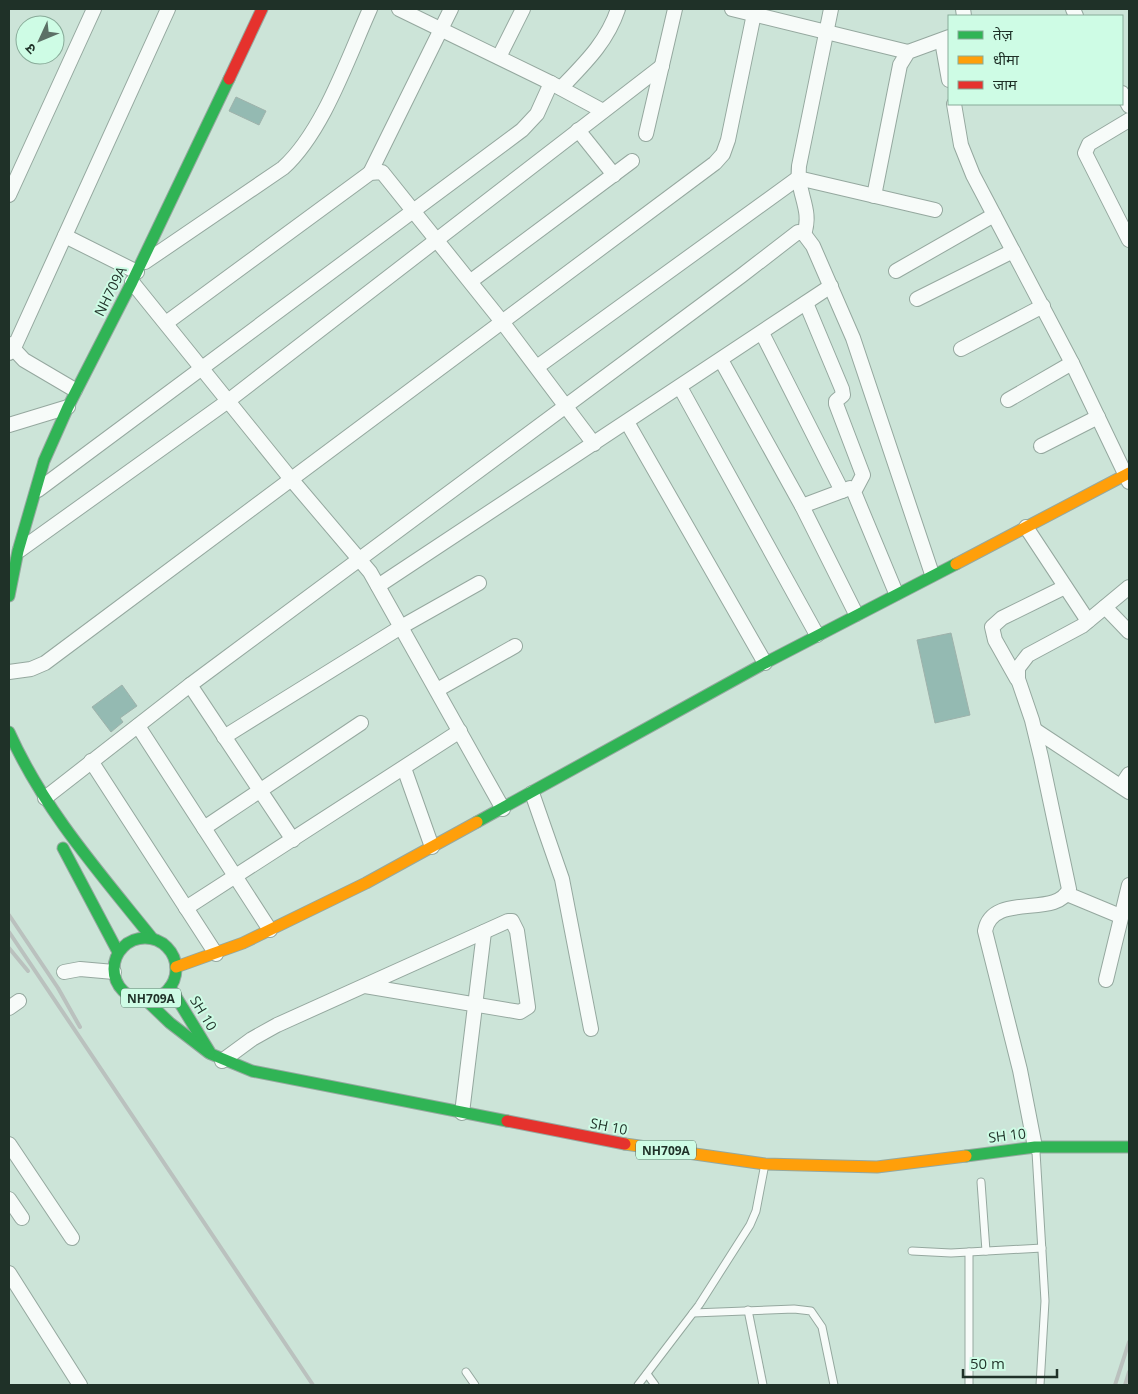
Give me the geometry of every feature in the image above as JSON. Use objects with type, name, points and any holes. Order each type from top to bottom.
[{"type":"main road","name":"NH709A","points":[[9,596],[18,551],[44,461],[75,390],[136,273],[262,9]]},
{"type":"main road","points":[[9,732],[17,752],[76,844],[152,938],[162,943],[171,952],[176,967],[216,954],[270,930],[432,847],[856,614],[932,574],[1128,477]]},
{"type":"main road","points":[[56,837],[79,876],[118,952],[128,942],[138,938],[152,938]]},
{"type":"main road","name":"NH709A","points":[[118,952],[114,972],[118,985],[128,995],[146,1000],[161,996],[170,987],[175,976],[176,967]]},
{"type":"main road","name":"SH 10","points":[[170,987],[217,1058]]},
{"type":"main road","name":"SH 10","points":[[146,1000],[170,1022],[217,1058],[252,1071],[634,1146],[765,1164],[877,1167],[1036,1147],[1129,1147]]},
{"type":"street","points":[[9,195],[94,9]]},
{"type":"street","points":[[75,390],[24,360],[10,349],[65,236],[168,9]]},
{"type":"street","points":[[136,273],[283,168],[299,153],[314,132],[370,9]]},
{"type":"street","points":[[399,9],[499,57],[602,111]]},
{"type":"street","points":[[166,323],[370,173],[451,9]]},
{"type":"street","points":[[499,57],[523,9]]},
{"type":"street","points":[[36,492],[528,124],[556,86],[602,43],[611,28],[618,9]]},
{"type":"street","points":[[646,134],[675,9]]},
{"type":"street","points":[[732,9],[754,12],[826,33],[908,52],[946,39],[948,66]]},
{"type":"street","points":[[831,9],[798,178],[799,188],[808,217],[804,234],[831,286],[853,338],[932,574]]},
{"type":"street","points":[[9,672],[31,669],[45,663],[715,163],[724,154],[754,12]]},
{"type":"street","points":[[874,196],[900,65],[908,52]]},
{"type":"street","points":[[18,551],[228,401],[662,66]]},
{"type":"street","points":[[1123,95],[1129,106]]},
{"type":"street","points":[[956,105],[961,145],[973,175],[1043,306],[1128,477]]},
{"type":"street","points":[[1129,120],[1089,144],[1085,153],[1129,240]]},
{"type":"street","points":[[578,130],[614,175]]},
{"type":"street","points":[[471,282],[632,161]]},
{"type":"street","points":[[370,173],[382,172],[437,238],[567,406],[594,444]]},
{"type":"street","points":[[537,367],[798,178],[935,210]]},
{"type":"street","points":[[896,271],[994,215]]},
{"type":"street","points":[[45,798],[91,760],[190,685],[567,406],[793,235],[798,232],[804,234]]},
{"type":"street","points":[[65,236],[136,273],[166,323],[201,368],[291,479],[361,559],[503,809]]},
{"type":"street","points":[[917,299],[1013,250]]},
{"type":"street","points":[[378,586],[831,286]]},
{"type":"street","points":[[802,506],[855,486],[861,481],[863,475],[836,404],[836,401],[843,395],[842,389],[806,303]]},
{"type":"street","points":[[962,349],[1043,306]]},
{"type":"street","points":[[762,333],[842,491]]},
{"type":"street","points":[[721,360],[802,506],[856,614]]},
{"type":"street","points":[[1008,400],[1072,363]]},
{"type":"street","points":[[680,387],[817,635]]},
{"type":"street","points":[[9,425],[68,407]]},
{"type":"street","points":[[1040,446],[1098,417]]},
{"type":"street","points":[[627,422],[765,663]]},
{"type":"street","points":[[855,486],[854,492],[896,593]]},
{"type":"street","points":[[1026,527],[1088,622]]},
{"type":"street","points":[[224,737],[401,627],[479,583]]},
{"type":"street","points":[[1066,587],[1002,618],[992,627],[995,640],[1018,679],[1035,730],[1068,884],[1067,894]]},
{"type":"street","points":[[1018,679],[1018,668],[1028,656],[1088,622],[1129,587]]},
{"type":"street","points":[[1105,607],[1129,632]]},
{"type":"street","points":[[437,690],[515,646]]},
{"type":"street","points":[[190,685],[293,840]]},
{"type":"street","points":[[204,828],[258,790],[361,723]]},
{"type":"street","points":[[138,726],[270,930]]},
{"type":"street","points":[[1035,730],[1125,789],[1129,774]]},
{"type":"street","points":[[186,908],[236,878],[460,731]]},
{"type":"street","points":[[91,760],[216,954]]},
{"type":"street","points":[[404,768],[432,847]]},
{"type":"street","points":[[532,793],[562,879],[591,1030]]},
{"type":"street","points":[[1106,980],[1129,885]]},
{"type":"street","points":[[1036,1147],[1020,1070],[985,930],[986,924],[995,913],[1053,901],[1067,894],[1120,916]]},
{"type":"street","points":[[217,1058],[277,1025],[508,921],[512,921],[515,924],[528,1007],[520,1012],[365,986]]},
{"type":"street","points":[[462,1113],[484,932]]},
{"type":"street","points":[[64,972],[80,969],[114,972]]},
{"type":"street","points":[[9,1144],[72,1238]]},
{"type":"street","points":[[9,1199],[22,1218]]},
{"type":"street","points":[[9,1273],[80,1385]]},
{"type":"lane","points":[[1036,1147],[1045,1301],[1040,1385]]},
{"type":"lane","points":[[638,1385],[693,1313],[756,1211],[765,1164]]},
{"type":"lane","points":[[981,1182],[986,1251]]},
{"type":"lane","points":[[912,1252],[969,1252],[1042,1248]]},
{"type":"lane","points":[[969,1252],[969,1385]]},
{"type":"lane","points":[[693,1313],[794,1309],[812,1311],[822,1327],[834,1385]]},
{"type":"lane","points":[[748,1310],[763,1385]]},
{"type":"lane","points":[[466,1372],[475,1385]]},
{"type":"lane","points":[[647,1374],[656,1385]]},
{"type":"building","points":[[236,97],[266,111],[259,125],[229,111]]},
{"type":"building","points":[[951,633],[970,715],[935,723],[917,640]]},
{"type":"building","points":[[122,685],[137,706],[120,718],[123,722],[111,732],[92,707]]},
{"type":"railway","points":[[9,915],[58,988],[80,1027]]},
{"type":"railway","points":[[9,932],[313,1385]]},
{"type":"railway","points":[[9,948],[28,971]]},
{"type":"railway","points":[[1115,1385],[1129,1342]]},
{"type":"railway","points":[[1125,1385],[1129,1372]]},
{"type":"traffic: fast","points":[[9,596],[18,551],[44,461],[68,407],[132,282],[229,79]]},
{"type":"traffic: fast","points":[[477,822],[765,663],[956,564]]},
{"type":"traffic: fast","points":[[9,732],[23,761],[56,814],[152,938]]},
{"type":"traffic: fast","points":[[63,848],[118,952]]},
{"type":"traffic: fast","points":[[145,938],[162,943],[167,947],[171,952],[176,969],[171,986],[167,991],[162,995],[145,1000],[128,995],[123,991],[119,986],[114,969],[119,952],[123,947],[128,943],[145,938]]},
{"type":"traffic: fast","points":[[170,987],[211,1054],[252,1071],[507,1121]]},
{"type":"traffic: fast","points":[[146,1000],[170,1023],[209,1053]]},
{"type":"traffic: fast","points":[[966,1156],[1035,1147],[1129,1147]]},
{"type":"traffic: slow","points":[[956,564],[1129,473]]},
{"type":"traffic: slow","points":[[176,967],[243,943],[366,883],[477,822]]},
{"type":"traffic: slow","points":[[625,1144],[765,1164],[877,1167],[966,1156]]},
{"type":"traffic: jam","points":[[229,79],[262,9]]},
{"type":"traffic: jam","points":[[507,1121],[625,1144]]}]
